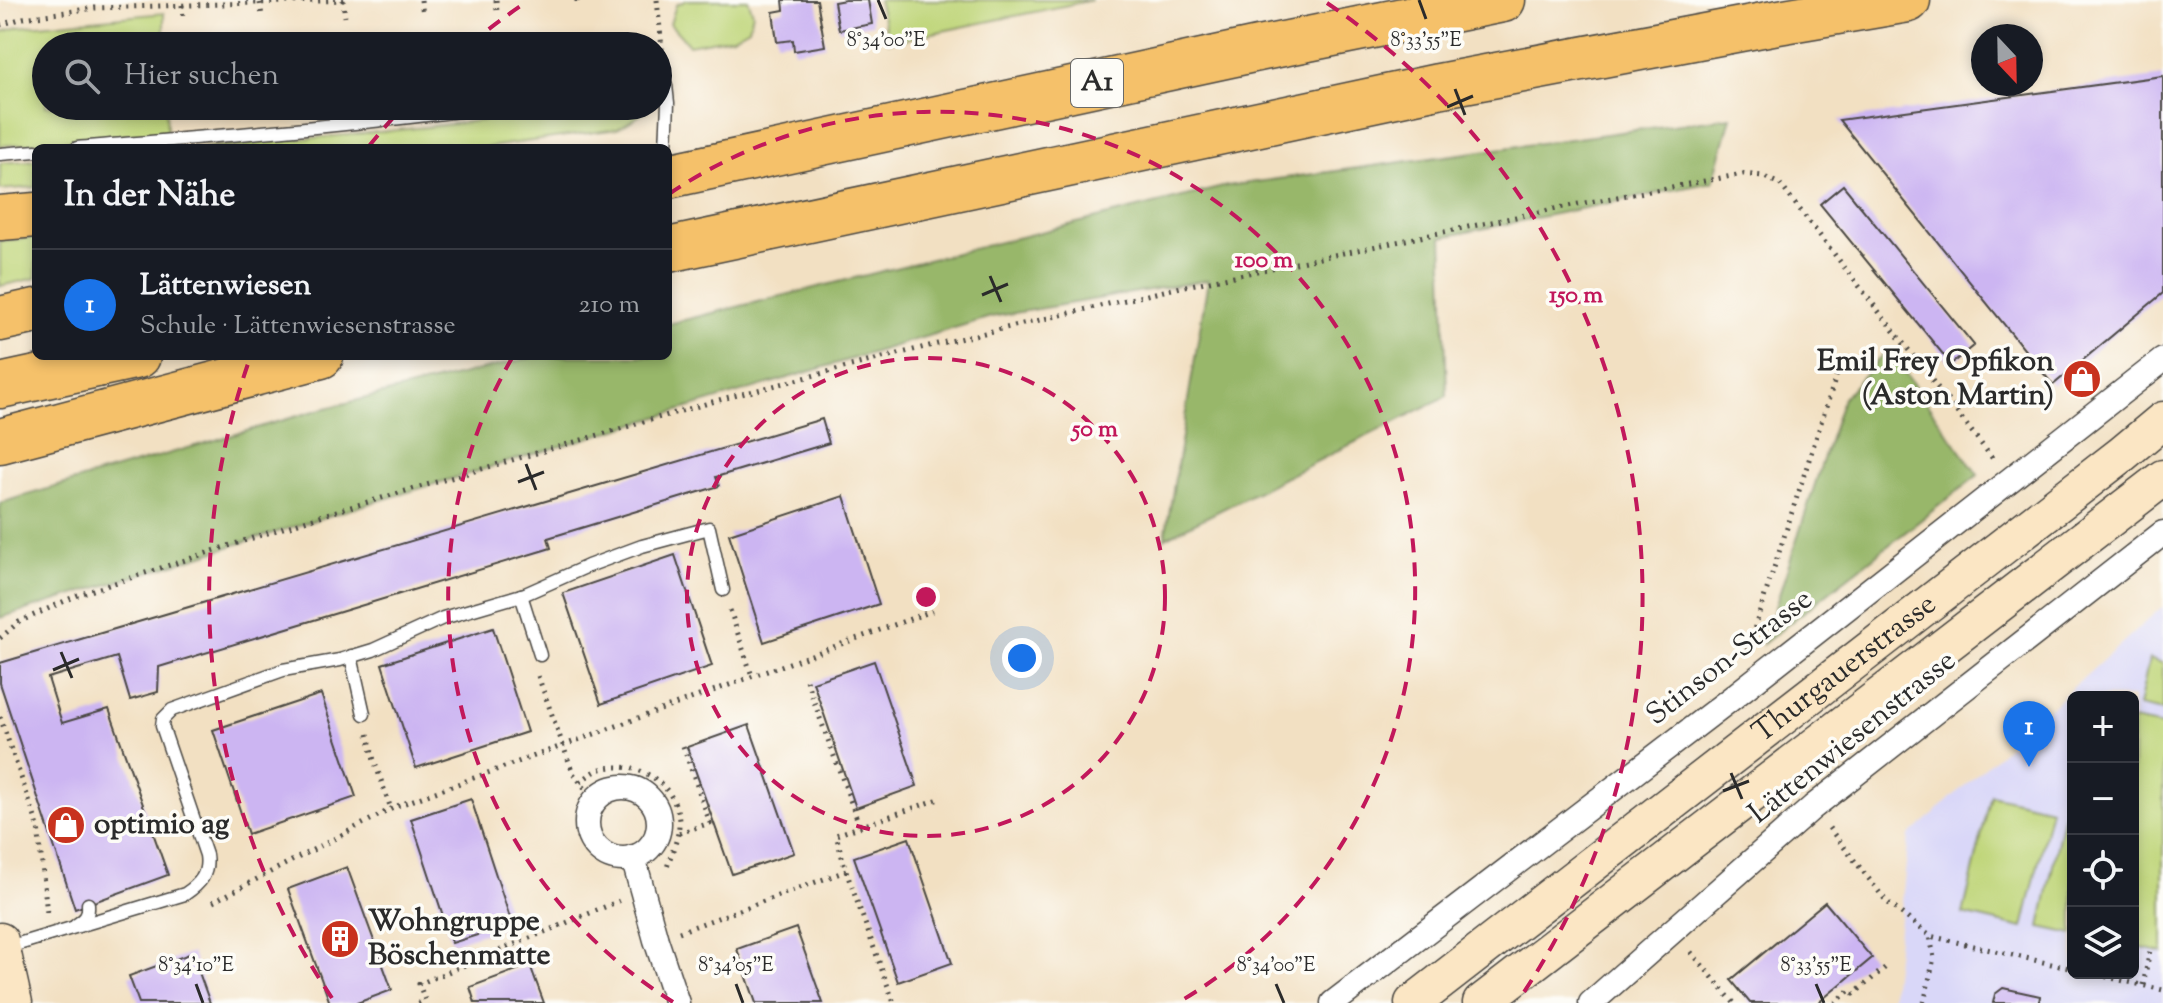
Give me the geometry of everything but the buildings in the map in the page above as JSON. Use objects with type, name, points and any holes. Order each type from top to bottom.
[{"type":"highway","name":"A1","points":[[673,167],[1503,0]]},
{"type":"highway","points":[[673,250],[1438,86],[1908,0]]},
{"type":"highway","points":[[0,218],[32,215]]},
{"type":"highway","points":[[0,319],[32,312]]},
{"type":"highway","points":[[0,386],[120,360]]},
{"type":"highway","points":[[0,441],[306,360]]},
{"type":"main road","name":"Thurgauerstrasse","points":[[1413,1003],[2163,420]]},
{"type":"main road","name":"Thurgauerstrasse","points":[[1481,1003],[2163,478]]},
{"type":"main road","points":[[1,945],[14,1003]]},
{"type":"street","name":"Stinson-Strasse","points":[[1333,1003],[1732,698],[2163,360]]},
{"type":"street","name":"Lättenwiesenstrasse","points":[[1591,1003],[1813,807],[2163,533]]},
{"type":"street","points":[[614,787],[625,787],[637,789],[647,796],[655,805],[659,817],[654,840],[647,850],[624,859],[602,852],[588,834],[587,791],[603,792],[614,787]]},
{"type":"street","points":[[633,857],[677,1003]]},
{"type":"lane","points":[[123,144],[374,120]]},
{"type":"lane","points":[[669,120],[671,144]]},
{"type":"lane","points":[[0,154],[32,151]]},
{"type":"lane","points":[[1,945],[50,935],[185,894],[203,878],[208,866],[206,855],[162,726],[163,719],[172,710],[283,670],[373,650],[443,618],[521,595],[642,546],[709,528],[723,590]]},
{"type":"lane","points":[[521,595],[540,655]]},
{"type":"lane","points":[[351,656],[364,714]]},
{"type":"lane","points":[[70,929],[85,919],[88,904]]},
{"type":"path","points":[[0,25],[23,18],[95,8],[346,0],[345,17]]},
{"type":"path","points":[[421,0],[423,15]]},
{"type":"path","points":[[496,0],[497,12]]},
{"type":"path","points":[[577,0],[577,8]]},
{"type":"path","points":[[657,0],[659,32]]},
{"type":"path","points":[[260,3],[262,16]]},
{"type":"path","points":[[182,5],[183,20]]},
{"type":"path","points":[[0,638],[19,622],[93,590],[323,515],[726,398],[933,345],[1181,287],[1573,205],[1743,174],[1762,176],[1780,184],[1998,466]]},
{"type":"path","points":[[1732,698],[1843,355]]},
{"type":"path","points":[[723,590],[752,676]]},
{"type":"path","points":[[212,903],[391,809],[932,611]]},
{"type":"path","points":[[540,655],[538,676],[573,773],[587,791],[598,770],[623,766],[654,776],[671,794],[679,818],[679,833],[665,872]]},
{"type":"path","points":[[806,680],[860,827]]},
{"type":"path","points":[[364,714],[373,757],[391,809]]},
{"type":"path","points":[[0,717],[38,826],[50,935]]},
{"type":"path","points":[[679,833],[710,823],[683,746]]},
{"type":"path","points":[[894,1003],[836,835],[942,798]]},
{"type":"path","points":[[1813,807],[1887,902],[1930,936],[2067,968]]},
{"type":"path","points":[[656,940],[846,871]]},
{"type":"path","points":[[418,1003],[425,1000],[419,984],[642,892]]},
{"type":"path","points":[[1924,1003],[1934,958],[1930,936]]},
{"type":"path","points":[[1687,948],[1734,1003]]},
{"type":"path","points":[[2143,985],[2150,950]]},
{"type":"path","points":[[1835,1003],[1850,990],[1854,994],[1887,966]]},
{"type":"path","points":[[2116,979],[2163,990]]},
{"type":"shaded area","points":[[2163,606],[2163,1003],[1891,1003],[1909,836],[2067,693],[2067,979],[2139,979],[2139,691],[2069,691]]},
{"type":"green space","points":[[687,0],[748,0],[753,13],[749,28],[733,37],[689,45],[670,24],[676,5]]},
{"type":"green space","points":[[878,0],[1092,0],[889,42]]},
{"type":"green space","points":[[164,13],[164,32],[32,32],[32,120],[167,120],[167,132],[0,146],[0,33],[18,27]]},
{"type":"green space","points":[[1731,117],[1713,182],[1442,237],[1447,396],[1165,538],[1208,280],[991,317],[0,618],[0,503],[318,410],[521,360],[672,360],[672,323],[1227,186]]},
{"type":"green space","points":[[481,120],[632,120],[617,129],[511,144],[239,144],[338,136]]},
{"type":"green space","points":[[32,160],[32,187],[0,190],[0,163]]},
{"type":"green space","points":[[32,237],[32,279],[0,286],[0,241]]},
{"type":"green space","points":[[1888,349],[1978,475],[1763,644],[1843,398]]},
{"type":"green space","points":[[2149,659],[2163,663],[2163,711],[2139,706]]},
{"type":"green space","points":[[2139,721],[2163,726],[2163,953],[2139,947]]},
{"type":"green space","points":[[1991,795],[2051,809],[2023,928],[1963,914]]},
{"type":"green space","points":[[2067,799],[2067,933],[2040,927]]},
{"type":"place","name":"Emil Frey Opfikon (Aston Martin)","points":[[2082,379]]},
{"type":"place","name":"Lättenwiesen","points":[[2029,767]]},
{"type":"place","name":"optimio ag","points":[[66,825]]},
{"type":"place","name":"Wohngruppe Böschenmatte","points":[[340,939]]}]
